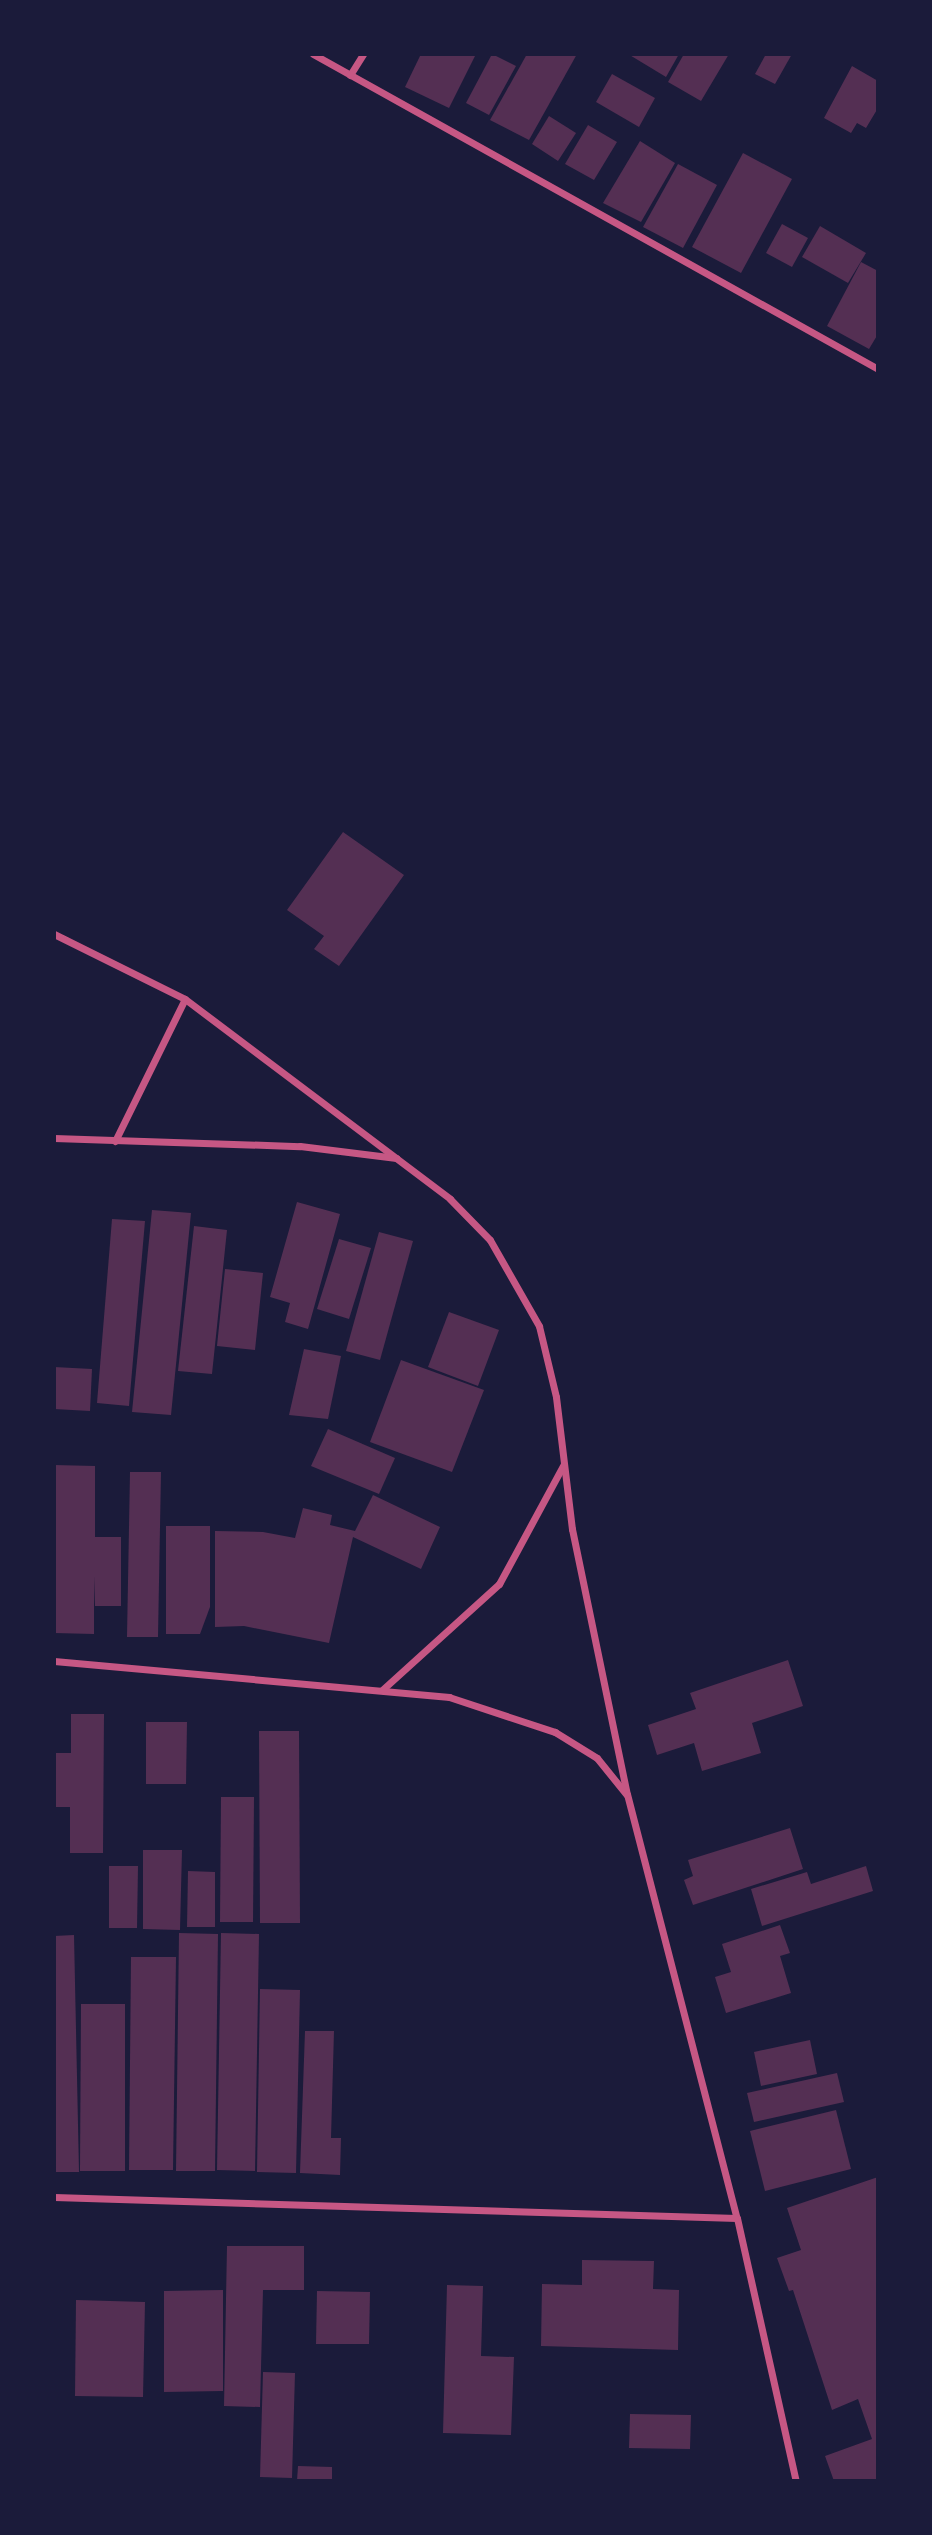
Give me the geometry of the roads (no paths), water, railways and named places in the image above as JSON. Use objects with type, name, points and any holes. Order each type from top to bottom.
[{"type":"street","points":[[313,54],[878,369]]},
{"type":"street","points":[[350,75],[362,54]]},
{"type":"street","points":[[54,933],[185,999],[450,1199],[489,1240],[539,1326],[556,1397],[572,1528],[627,1794],[737,2218],[796,2481]]},
{"type":"street","points":[[115,1141],[185,999]]},
{"type":"street","points":[[54,1138],[300,1146],[399,1158]]},
{"type":"street","points":[[382,1690],[499,1584],[565,1464]]},
{"type":"street","points":[[54,1661],[449,1698],[555,1732],[597,1758],[627,1794]]},
{"type":"street","points":[[54,2197],[737,2218]]}]
